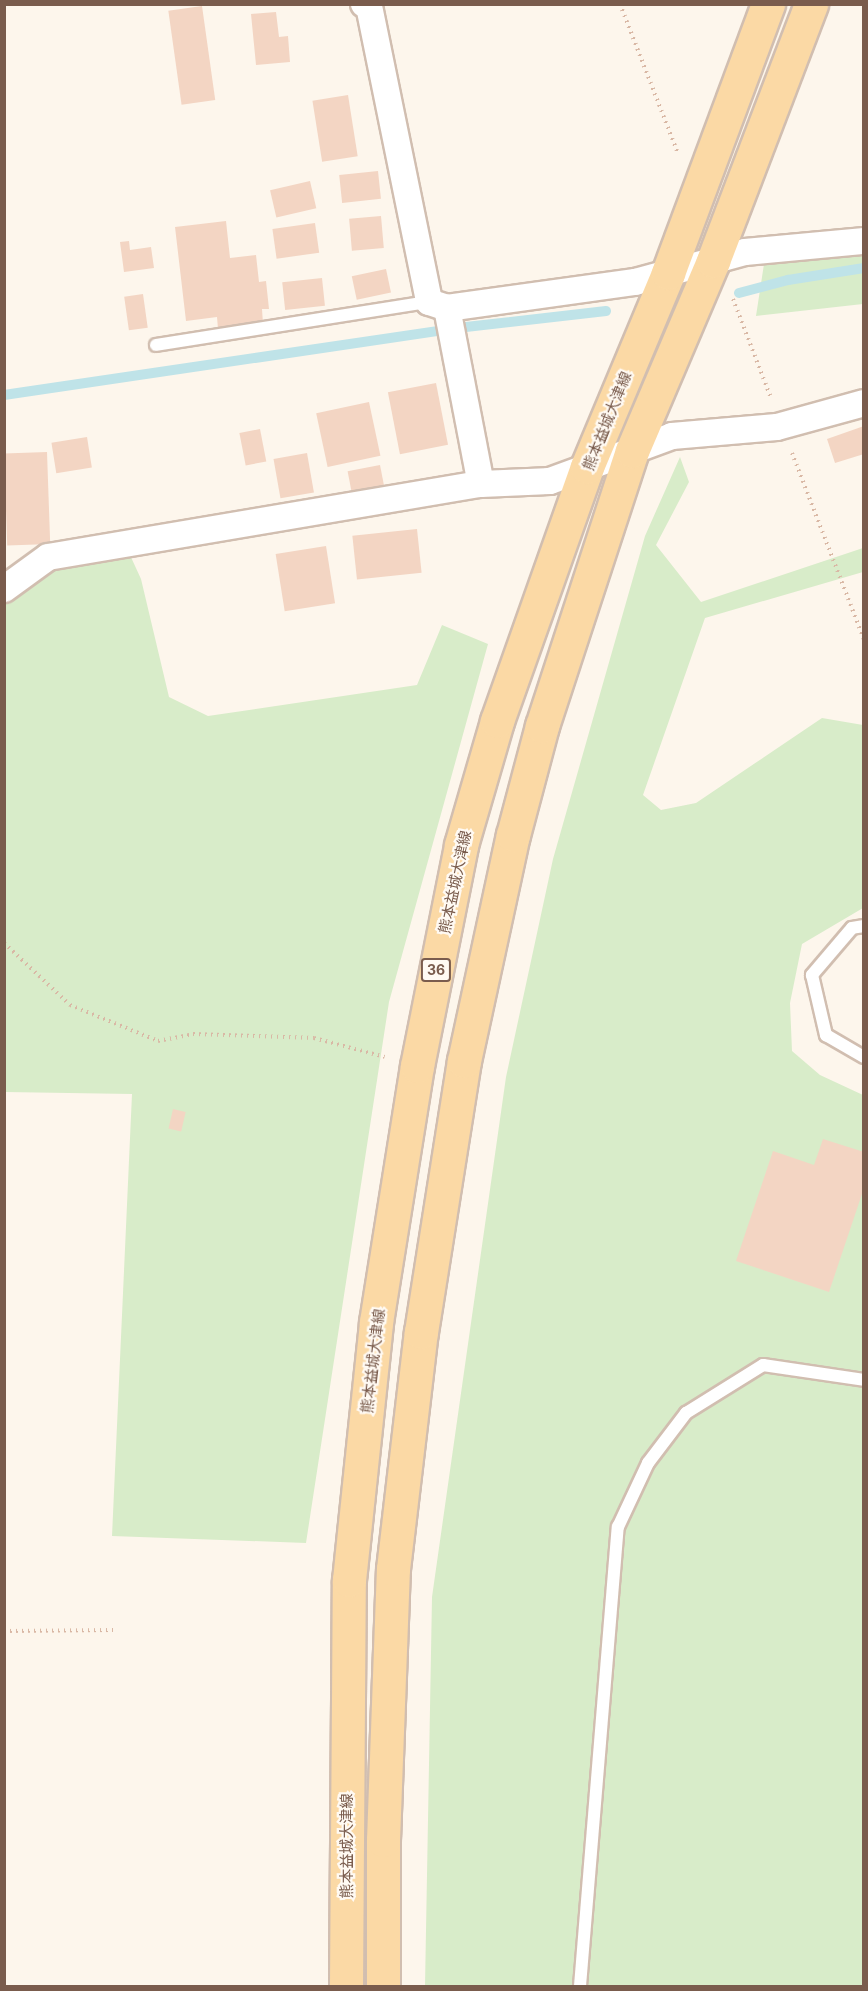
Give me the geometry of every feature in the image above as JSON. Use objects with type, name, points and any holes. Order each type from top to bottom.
[{"type":"main road","name":"熊本益城大津線","points":[[346,1986],[349,1580],[376,1322],[417,1066],[468,822],[497,721],[588,467],[668,273],[768,4]]},
{"type":"main road","points":[[383,1986],[383,1840],[393,1569],[421,1332],[456,1104],[531,770],[632,451],[713,261],[811,4]]},
{"type":"street","points":[[369,5],[442,310],[455,349],[481,484]]},
{"type":"street","points":[[442,310],[635,282],[745,252],[864,241]]},
{"type":"street","points":[[4,589],[48,557],[481,484],[550,481],[672,436],[777,427],[864,403]]},
{"type":"lane","points":[[156,345],[442,310]]},
{"type":"lane","points":[[864,926],[852,928],[812,975],[826,1035],[864,1057]]},
{"type":"lane","points":[[580,1986],[618,1527],[648,1463],[686,1413],[763,1365],[864,1380]]},
{"type":"path","points":[[620,4],[680,160]]},
{"type":"path","points":[[731,294],[774,406]]},
{"type":"path","points":[[791,450],[864,640]]},
{"type":"path","points":[[4,943],[70,1005],[158,1041],[193,1034],[314,1038],[417,1066]]},
{"type":"path","points":[[4,1631],[113,1630]]},
{"type":"green space","points":[[863,253],[863,304],[756,316],[764,264]]},
{"type":"green space","points":[[680,457],[689,482],[656,545],[701,602],[863,548],[863,572],[705,618],[643,795],[661,810],[696,803],[822,718],[863,725],[863,908],[802,944],[790,1003],[792,1051],[820,1075],[863,1095],[863,1986],[425,1986],[432,1597],[506,1077],[553,859],[645,536]]},
{"type":"green space","points":[[130,555],[141,579],[169,697],[208,716],[417,685],[442,625],[488,644],[389,1002],[306,1543],[112,1536],[132,1094],[5,1092],[5,604],[49,570]]},
{"type":"building","points":[[202,6],[215,100],[182,105],[168,11]]},
{"type":"building","points":[[276,12],[279,37],[288,36],[290,62],[256,65],[251,14]]},
{"type":"building","points":[[348,95],[358,156],[322,162],[312,101]]},
{"type":"building","points":[[378,171],[381,199],[342,203],[339,175]]},
{"type":"building","points":[[310,181],[316,208],[276,218],[270,190]]},
{"type":"building","points":[[381,216],[384,248],[352,251],[349,219]]},
{"type":"building","points":[[226,221],[230,258],[256,255],[259,282],[266,281],[269,309],[262,309],[263,324],[218,329],[217,317],[186,321],[175,227]]},
{"type":"building","points":[[315,223],[319,253],[277,259],[272,229]]},
{"type":"building","points":[[129,241],[130,250],[151,247],[154,268],[124,272],[120,242]]},
{"type":"building","points":[[386,269],[391,292],[357,300],[352,276]]},
{"type":"building","points":[[322,278],[325,306],[285,310],[282,282]]},
{"type":"building","points":[[143,294],[148,328],[129,330],[124,297]]},
{"type":"building","points":[[436,383],[448,445],[400,454],[388,392]]},
{"type":"building","points":[[369,402],[380,456],[328,467],[316,413]]},
{"type":"building","points":[[864,426],[864,454],[835,463],[827,439]]},
{"type":"building","points":[[260,429],[266,461],[246,465],[239,433]]},
{"type":"building","points":[[87,437],[92,468],[56,473],[51,443]]},
{"type":"building","points":[[47,452],[50,544],[7,545],[4,454]]},
{"type":"building","points":[[307,453],[314,492],[280,498],[274,459]]},
{"type":"building","points":[[380,465],[384,486],[352,492],[348,471]]},
{"type":"building","points":[[417,529],[422,573],[357,580],[352,536]]},
{"type":"building","points":[[326,546],[335,603],[285,611],[276,554]]},
{"type":"building","points":[[173,1109],[186,1112],[181,1131],[169,1128]]},
{"type":"building","points":[[823,1139],[864,1152],[864,1188],[829,1292],[736,1261],[773,1151],[814,1165]]},
{"type":"waterway","points":[[739,293],[788,280],[864,268]]},
{"type":"waterway","points":[[4,395],[457,328],[606,311]]}]
